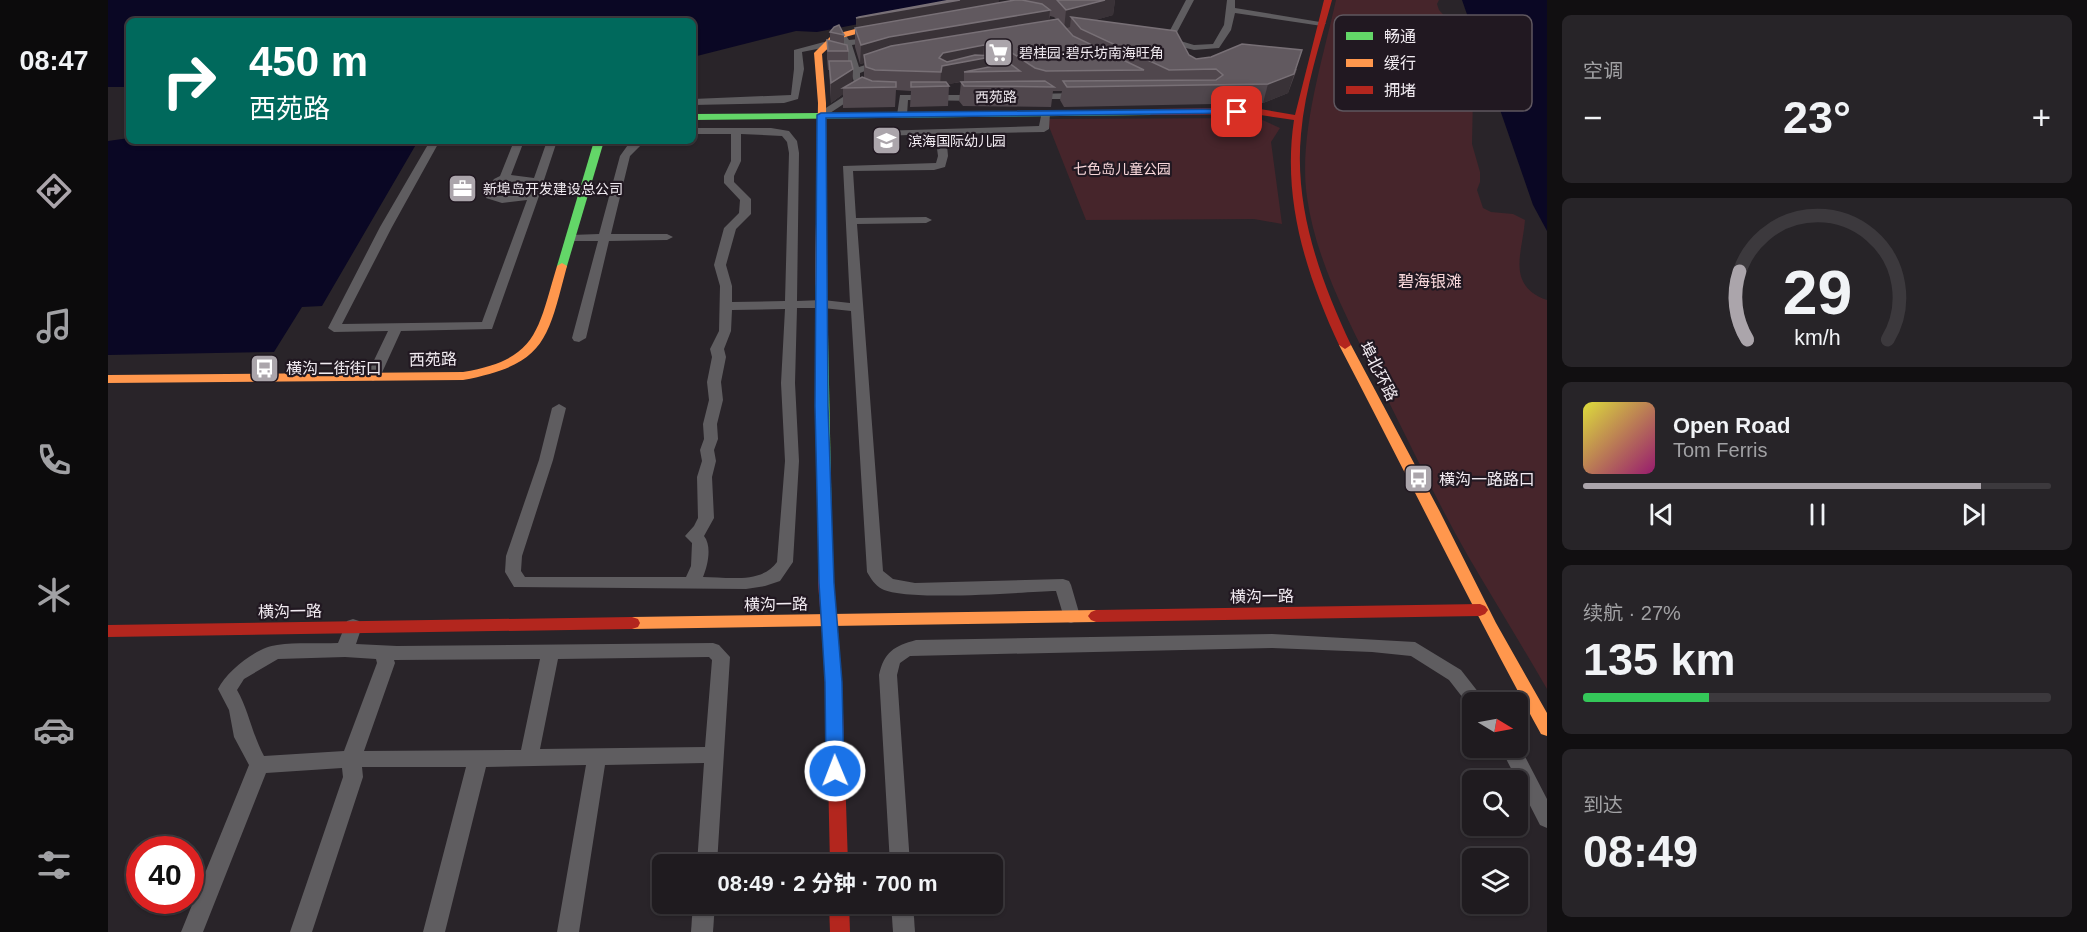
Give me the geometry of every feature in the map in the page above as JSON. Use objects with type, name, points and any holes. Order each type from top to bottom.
[{"type":"main road","name":"埠北环路","points":[[1328,0],[1298,118],[1294,146],[1299,215],[1317,276],[1354,360],[1453,549],[1480,610],[1547,729]]},
{"type":"main road","points":[[839,854],[822,406],[821,115],[826,75],[824,51],[844,39],[900,21]]},
{"type":"main road","name":"西苑路","points":[[696,117],[1264,111],[1298,118]]},
{"type":"main road","name":"西苑路","points":[[108,379],[472,375],[505,367],[532,351],[543,332],[598,144]]},
{"type":"main road","name":"横沟一路","points":[[108,631],[1480,610]]},
{"type":"main road","points":[[839,914],[840,932]]},
{"type":"street","points":[[1190,0],[1171,36],[1173,42],[1182,46],[1205,48],[1216,46],[1229,24],[1233,10],[1231,0]]},
{"type":"street","points":[[1233,10],[1322,23]]},
{"type":"street","points":[[860,90],[844,39],[883,37]]},
{"type":"street","points":[[696,102],[784,100],[795,97],[799,69],[798,50],[824,51]]},
{"type":"street","points":[[840,57],[851,60]]},
{"type":"street","points":[[844,75],[889,61]]},
{"type":"street","points":[[1023,87],[1031,93],[1049,97],[1056,103],[1061,113]]},
{"type":"street","points":[[955,88],[944,90],[961,114]]},
{"type":"street","points":[[860,90],[872,95]]},
{"type":"street","points":[[821,115],[860,90]]},
{"type":"street","points":[[1020,97],[1095,96]]},
{"type":"street","points":[[902,115],[899,97],[994,98]]},
{"type":"street","points":[[882,133],[1044,129],[1045,113]]},
{"type":"street","points":[[560,408],[546,460],[514,556],[513,572],[520,583],[693,581],[746,583],[779,575],[785,561],[792,461],[788,383],[792,305],[794,153],[792,141],[785,133],[771,131],[696,131]]},
{"type":"street","points":[[693,581],[699,566],[700,541],[693,536],[705,525],[707,516],[704,476],[709,461],[706,454],[712,433],[710,424],[716,400],[714,382],[717,349],[725,331],[726,286],[720,264],[730,228],[745,214],[747,205],[746,199],[729,183],[729,176],[736,161],[736,131]]},
{"type":"street","points":[[942,131],[940,135],[943,160],[941,165],[847,168],[875,572],[889,585],[915,589],[1063,585],[1071,616]]},
{"type":"street","points":[[433,144],[386,226],[333,328],[487,326],[551,144]]},
{"type":"street","points":[[505,178],[518,144]]},
{"type":"street","points":[[579,338],[626,156],[629,149],[636,144]]},
{"type":"street","points":[[536,188],[526,178],[505,178],[498,181],[490,190],[490,198],[515,200],[536,188],[585,188]]},
{"type":"street","points":[[851,221],[926,220]]},
{"type":"street","points":[[571,238],[667,237]]},
{"type":"street","points":[[726,306],[823,304],[857,308]]},
{"type":"street","points":[[373,377],[396,327]]},
{"type":"street","points":[[1019,617],[1024,645]]},
{"type":"street","points":[[345,650],[353,626]]},
{"type":"street","points":[[899,854],[888,684],[891,658],[900,651],[916,647],[1272,641],[1372,645],[1415,649],[1455,675],[1469,692]]},
{"type":"street","points":[[259,765],[244,737],[238,709],[227,689],[238,675],[275,652],[713,650],[721,657],[708,854]]},
{"type":"street","points":[[300,932],[353,777],[351,759],[386,663],[384,652]]},
{"type":"street","points":[[529,758],[550,652]]},
{"type":"street","points":[[259,765],[351,759],[714,754]]},
{"type":"street","points":[[568,932],[597,757]]},
{"type":"street","points":[[434,932],[478,758]]},
{"type":"street","points":[[1516,758],[1547,819]]},
{"type":"street","points":[[192,932],[259,765]]},
{"type":"street","points":[[702,932],[703,914]]},
{"type":"street","points":[[903,914],[904,932]]},
{"type":"green space","name":"碧海银滩","points":[[1336,0],[1439,0],[1437,4],[1444,15],[1334,15],[1334,111],[1473,111],[1472,144],[1480,172],[1477,190],[1483,208],[1491,212],[1513,214],[1525,220],[1519,266],[1521,276],[1526,286],[1534,294],[1547,300],[1547,689],[1433,492],[1346,315],[1326,269],[1311,221],[1305,173],[1309,123]]},
{"type":"green space","name":"七色岛儿童公园","points":[[1258,118],[1280,128],[1271,142],[1282,224],[1254,219],[1086,220],[1046,119]]},
{"type":"water","points":[[108,0],[963,0],[953,6],[817,32],[796,31],[696,56],[696,18],[126,18],[126,87],[108,87]]},
{"type":"water","points":[[1462,0],[1547,0],[1547,231],[1533,205],[1500,111],[1532,111],[1532,15],[1467,15]]},
{"type":"water","points":[[126,138],[126,144],[416,144],[322,306],[302,307],[274,352],[108,355],[108,141]]},
{"type":"building","points":[[960,0],[856,18],[859,17]]},
{"type":"building","points":[[1015,0],[1042,4],[1050,10],[889,37],[861,45],[855,28]]},
{"type":"building","points":[[1057,0],[1105,0],[1066,10]]},
{"type":"building","points":[[1071,17],[1176,31],[1189,55],[1196,59],[1211,57],[1242,44],[1302,50],[1294,74],[1268,84],[1067,87],[1063,81],[1216,80],[1223,75],[1216,69],[1169,70],[1081,29]]},
{"type":"building","points":[[1058,19],[1073,36],[1144,70],[1046,71],[1035,68],[1006,49],[984,45],[943,53],[939,58],[947,62],[975,55],[996,56],[942,66],[941,72],[875,70],[866,67],[864,55],[891,46]]},
{"type":"building","points":[[839,25],[844,35],[830,32],[834,27]]},
{"type":"building","points":[[827,40],[847,45],[848,51],[828,51]]},
{"type":"building","points":[[829,61],[851,61],[853,69],[831,83]]},
{"type":"building","points":[[1009,63],[1020,71],[964,72]]},
{"type":"building","points":[[862,77],[872,81],[896,82],[896,87],[843,88]]},
{"type":"building","points":[[1045,81],[1054,87],[964,86],[961,82]]},
{"type":"building","points":[[911,82],[946,82],[949,86],[911,87]]},
{"type":"traffic: fast","points":[[696,117],[1151,112]]},
{"type":"traffic: fast","points":[[562,266],[598,144]]},
{"type":"traffic: fast","points":[[821,285],[825,531]]},
{"type":"traffic: slow","points":[[821,285],[822,103],[818,53],[835,37],[882,24]]},
{"type":"traffic: slow","points":[[108,379],[463,376],[489,371],[509,364],[524,354],[535,342],[543,328],[562,266]]},
{"type":"traffic: slow","points":[[1345,345],[1432,510],[1489,625],[1547,729]]},
{"type":"traffic: slow","points":[[632,623],[1096,616]]},
{"type":"traffic: jam","points":[[1328,0],[1299,113],[1295,177],[1308,252],[1325,300],[1345,345]]},
{"type":"traffic: jam","points":[[1151,112],[1254,111],[1298,118]]},
{"type":"traffic: jam","points":[[825,531],[826,583],[834,682],[839,854]]},
{"type":"traffic: jam","points":[[1096,616],[1480,610]]},
{"type":"traffic: jam","points":[[108,631],[632,623]]},
{"type":"traffic: jam","points":[[839,914],[840,932]]},
{"type":"place","name":"碧桂园·碧乐坊南海旺角","points":[[998,53]]},
{"type":"place","name":"滨海国际幼儿园","points":[[887,141]]},
{"type":"place","name":"新埠岛开发建设总公司","points":[[462,189]]},
{"type":"place","name":"横沟二街街口","points":[[265,368]]},
{"type":"place","name":"横沟一路路口","points":[[1418,479]]},
{"type":"route","points":[[835,771],[834,682],[826,583],[822,406],[821,115],[1237,112]]}]
